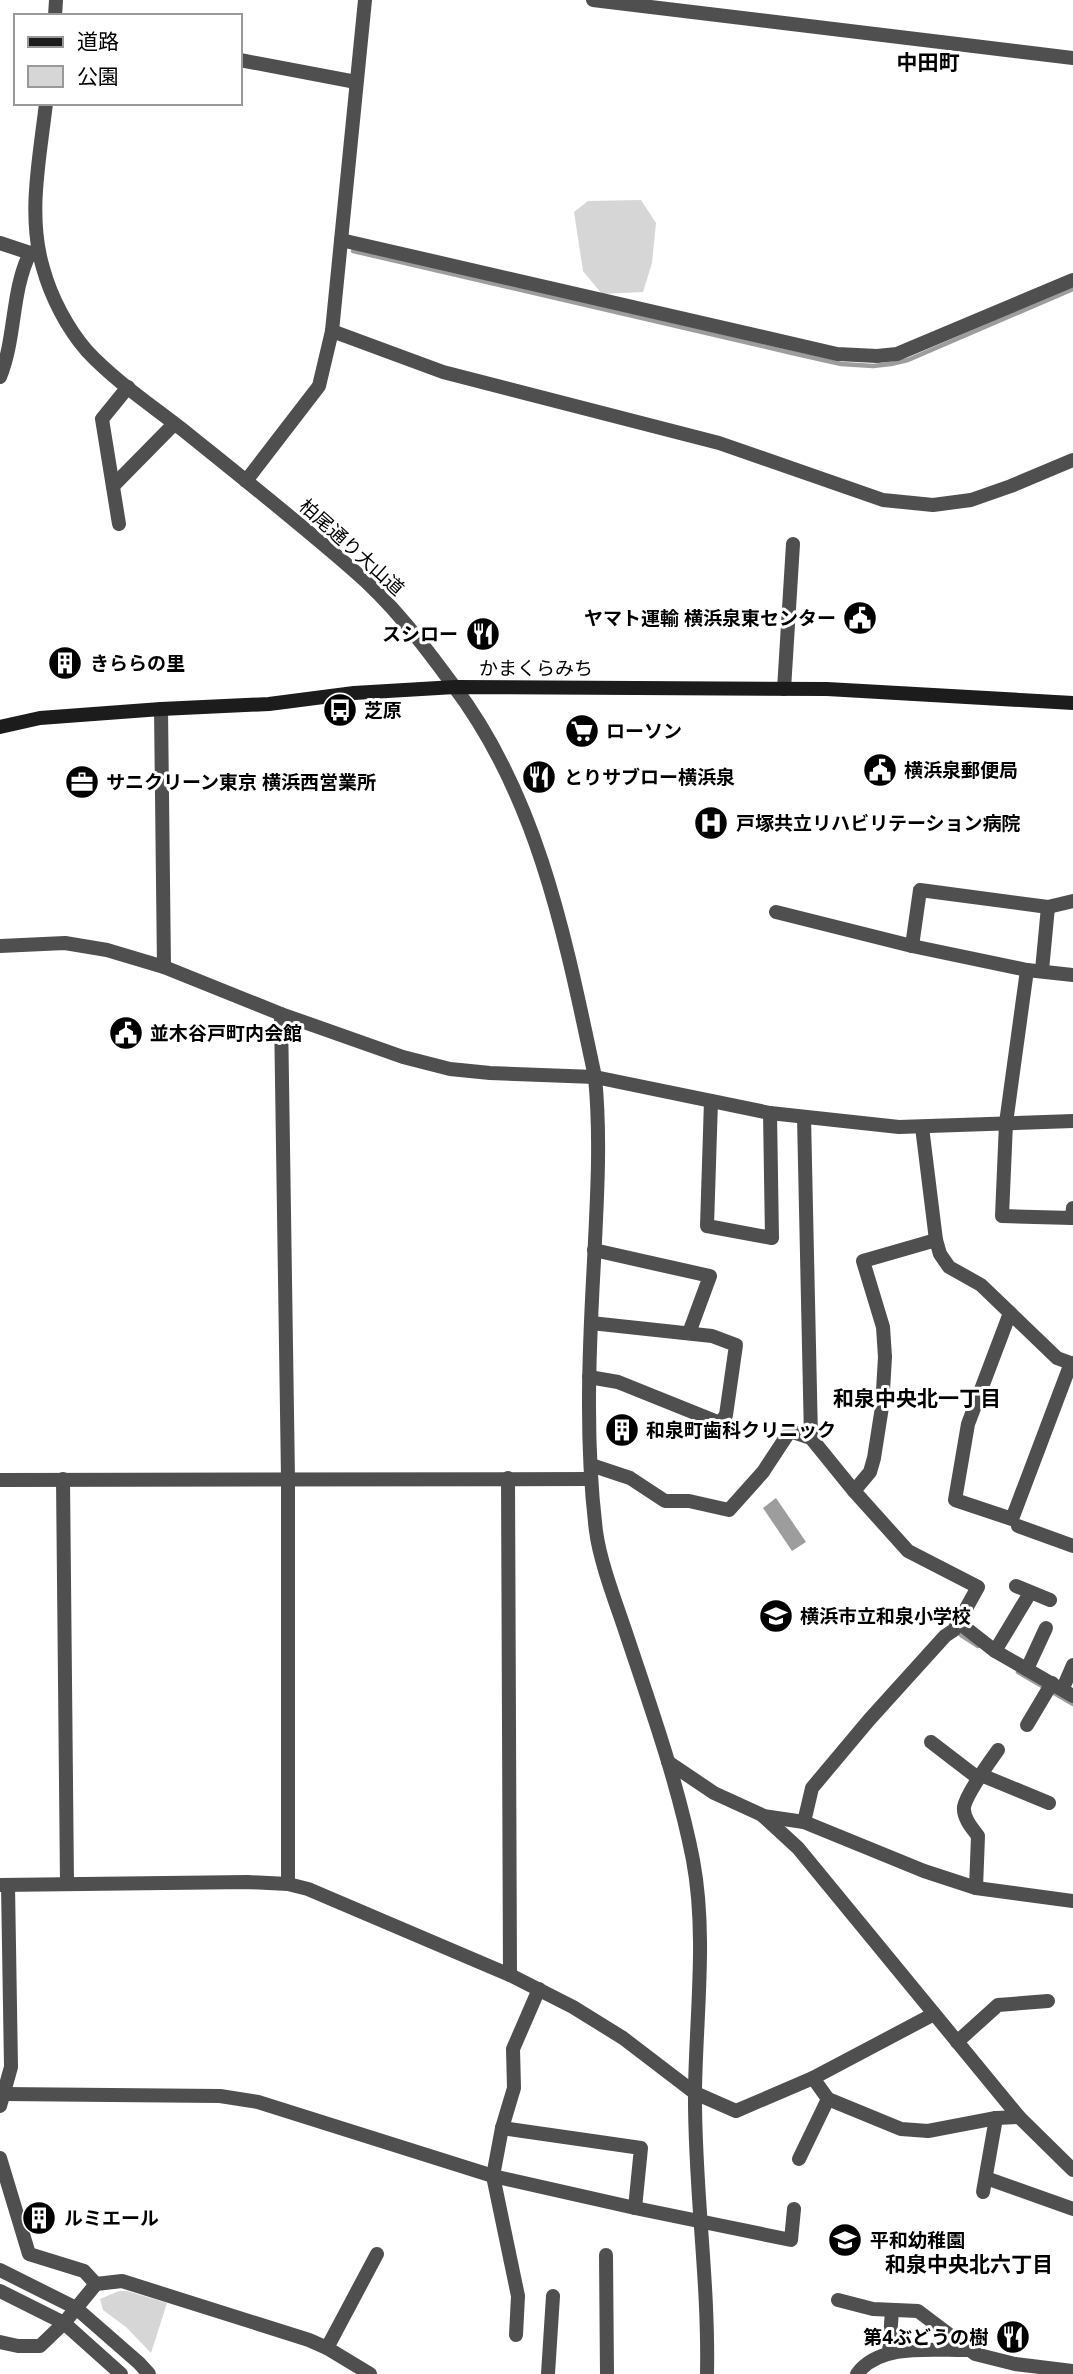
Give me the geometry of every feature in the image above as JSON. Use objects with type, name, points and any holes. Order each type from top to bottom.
[{"type":"main road","name":"かまくらみち","points":[[0,727],[40,718],[269,704],[354,693],[455,687],[827,689],[1073,703]]},
{"type":"street","points":[[246,481],[304,409],[319,386],[332,331],[365,0]]},
{"type":"street","points":[[593,0],[1073,58]]},
{"type":"street","points":[[242,60],[356,82]]},
{"type":"street","name":"柏尾通り大山道","points":[[46,105],[34,252],[62,314],[85,349],[355,571],[386,601],[455,687],[492,742],[519,796],[556,911],[595,1077],[597,1105],[598,1178],[589,1377],[591,1472],[597,1536],[668,1762],[694,1864],[699,1971],[695,2093],[700,2221],[711,2374]]},
{"type":"street","points":[[341,240],[823,351],[859,356],[897,354],[1073,280]]},
{"type":"street","points":[[0,243],[34,252],[23,266],[8,354],[0,377]]},
{"type":"street","points":[[332,331],[443,372],[719,443],[883,500],[933,505],[971,500],[1073,460]]},
{"type":"street","points":[[119,524],[102,419],[128,387]]},
{"type":"street","points":[[113,486],[174,424]]},
{"type":"street","points":[[784,689],[793,544]]},
{"type":"street","points":[[161,709],[164,967]]},
{"type":"street","points":[[912,946],[920,890],[1048,907],[1073,901]]},
{"type":"street","points":[[1048,907],[1006,1124],[1002,1216],[1072,1218],[1073,1208]]},
{"type":"street","points":[[776,912],[912,946],[1073,975]]},
{"type":"street","points":[[0,946],[65,943],[107,950],[164,967],[281,1014],[402,1057],[450,1069],[595,1077],[770,1113],[899,1127],[1073,1120]]},
{"type":"street","points":[[281,1014],[288,1478],[288,1884]]},
{"type":"street","points":[[711,1101],[707,1226],[772,1238],[770,1113]]},
{"type":"street","points":[[804,1117],[811,1438]]},
{"type":"street","points":[[922,1127],[940,1254],[949,1267],[981,1285],[1010,1313],[1056,1358],[1072,1364],[1012,1519],[955,1500],[968,1424],[1010,1313]]},
{"type":"street","points":[[854,1492],[870,1472],[874,1458],[882,1407],[885,1357],[883,1327],[863,1261],[936,1240]]},
{"type":"street","points":[[594,1250],[710,1276],[690,1333]]},
{"type":"street","points":[[589,1377],[618,1382],[720,1423],[726,1415],[736,1345],[712,1336],[591,1322]]},
{"type":"street","points":[[0,1480],[508,1478],[591,1472],[630,1478],[665,1501],[689,1501],[729,1510],[764,1472],[790,1431],[811,1438],[854,1492],[908,1551],[978,1587],[954,1630],[945,1636],[869,1720],[812,1788],[804,1822]]},
{"type":"street","points":[[508,1478],[510,1975]]},
{"type":"street","points":[[63,1479],[67,1883]]},
{"type":"street","points":[[1018,1526],[1073,1546]]},
{"type":"street","points":[[995,1651],[1023,1590],[1051,1600]]},
{"type":"street","points":[[958,1622],[995,1651],[1056,1690]]},
{"type":"street","points":[[1027,1669],[1046,1628]]},
{"type":"street","points":[[1027,1725],[1073,1665]]},
{"type":"street","points":[[931,1742],[980,1776],[1049,1803]]},
{"type":"street","points":[[976,1888],[978,1836],[968,1824],[964,1807],[980,1776],[998,1750]]},
{"type":"street","points":[[668,1762],[715,1793],[762,1815],[804,1822],[925,1871],[976,1888],[1073,1901]]},
{"type":"street","points":[[762,1815],[798,1848],[1019,2117],[1073,2170]]},
{"type":"street","points":[[794,2209],[791,2240],[493,2176],[258,2102],[220,2096],[1,2100],[11,2067],[4,1885],[248,1882],[288,1884],[308,1889],[539,1989],[623,2038],[695,2093],[736,2111],[813,2078],[934,2014]]},
{"type":"street","points":[[516,2335],[518,2296],[493,2176],[502,2128],[514,2088],[513,2049],[539,1989]]},
{"type":"street","points":[[957,2042],[998,2005],[1048,2001]]},
{"type":"street","points":[[813,2078],[828,2099],[901,2129],[928,2131],[996,2118],[1019,2117]]},
{"type":"street","points":[[799,2159],[828,2099]]},
{"type":"street","points":[[996,2118],[985,2185],[1073,2209]]},
{"type":"street","points":[[502,2128],[641,2148],[635,2208]]},
{"type":"street","points":[[0,2158],[29,2254],[84,2271],[96,2284]]},
{"type":"street","points":[[327,2348],[377,2254]]},
{"type":"street","points":[[606,2255],[607,2374]]},
{"type":"street","points":[[0,2270],[76,2308],[149,2374]]},
{"type":"street","points":[[0,2343],[40,2346],[64,2323],[96,2284],[122,2281],[327,2348],[370,2374]]},
{"type":"street","points":[[0,2291],[64,2323],[121,2374]]},
{"type":"street","points":[[548,2374],[554,2296]]},
{"type":"street","points":[[838,2300],[873,2309],[918,2311],[975,2354],[1015,2364],[1073,2371]]},
{"type":"street","points":[[889,2353],[892,2310]]},
{"type":"street","points":[[857,2374],[861,2368],[889,2353],[970,2350]]},
{"type":"green space","points":[[641,200],[656,223],[652,263],[643,292],[602,294],[583,271],[574,212],[588,201]]},
{"type":"green space","points":[[119,2291],[167,2303],[151,2353],[126,2327],[103,2310],[100,2299]]},
{"type":"shaded area","points":[[776,1498],[806,1542],[792,1551],[763,1508]]},
{"type":"waterway","points":[[353,251],[841,364],[873,366],[908,360],[1073,289]]},
{"type":"waterway","points":[[961,1635],[978,1646]]},
{"type":"waterway","points":[[1018,1672],[1073,1704]]},
{"type":"place","name":"ヤマト運輸 横浜泉東センター","points":[[860,618]]},
{"type":"place","name":"スシロー","points":[[483,634]]},
{"type":"place","name":"きららの里","points":[[65,663]]},
{"type":"place","name":"芝原","points":[[340,710]]},
{"type":"place","name":"ローソン","points":[[582,731]]},
{"type":"place","name":"横浜泉郵便局","points":[[880,770]]},
{"type":"place","name":"とりサブロー横浜泉","points":[[539,777]]},
{"type":"place","name":"サニクリーン東京 横浜西営業所","points":[[82,782]]},
{"type":"place","name":"戸塚共立リハビリテーション病院","points":[[711,823]]},
{"type":"place","name":"並木谷戸町内会館","points":[[126,1033]]},
{"type":"place","name":"和泉町歯科クリニック","points":[[622,1430]]},
{"type":"place","name":"横浜市立和泉小学校","points":[[776,1616]]},
{"type":"place","name":"ルミエール","points":[[39,2218]]},
{"type":"place","name":"平和幼稚園","points":[[845,2240]]},
{"type":"place","name":"第4ぶどうの樹","points":[[1013,2337]]},
{"type":"district","name":"中田町","points":[[928,63]]},
{"type":"district","name":"和泉中央北一丁目","points":[[917,1399]]},
{"type":"district","name":"和泉中央北六丁目","points":[[969,2265]]}]
